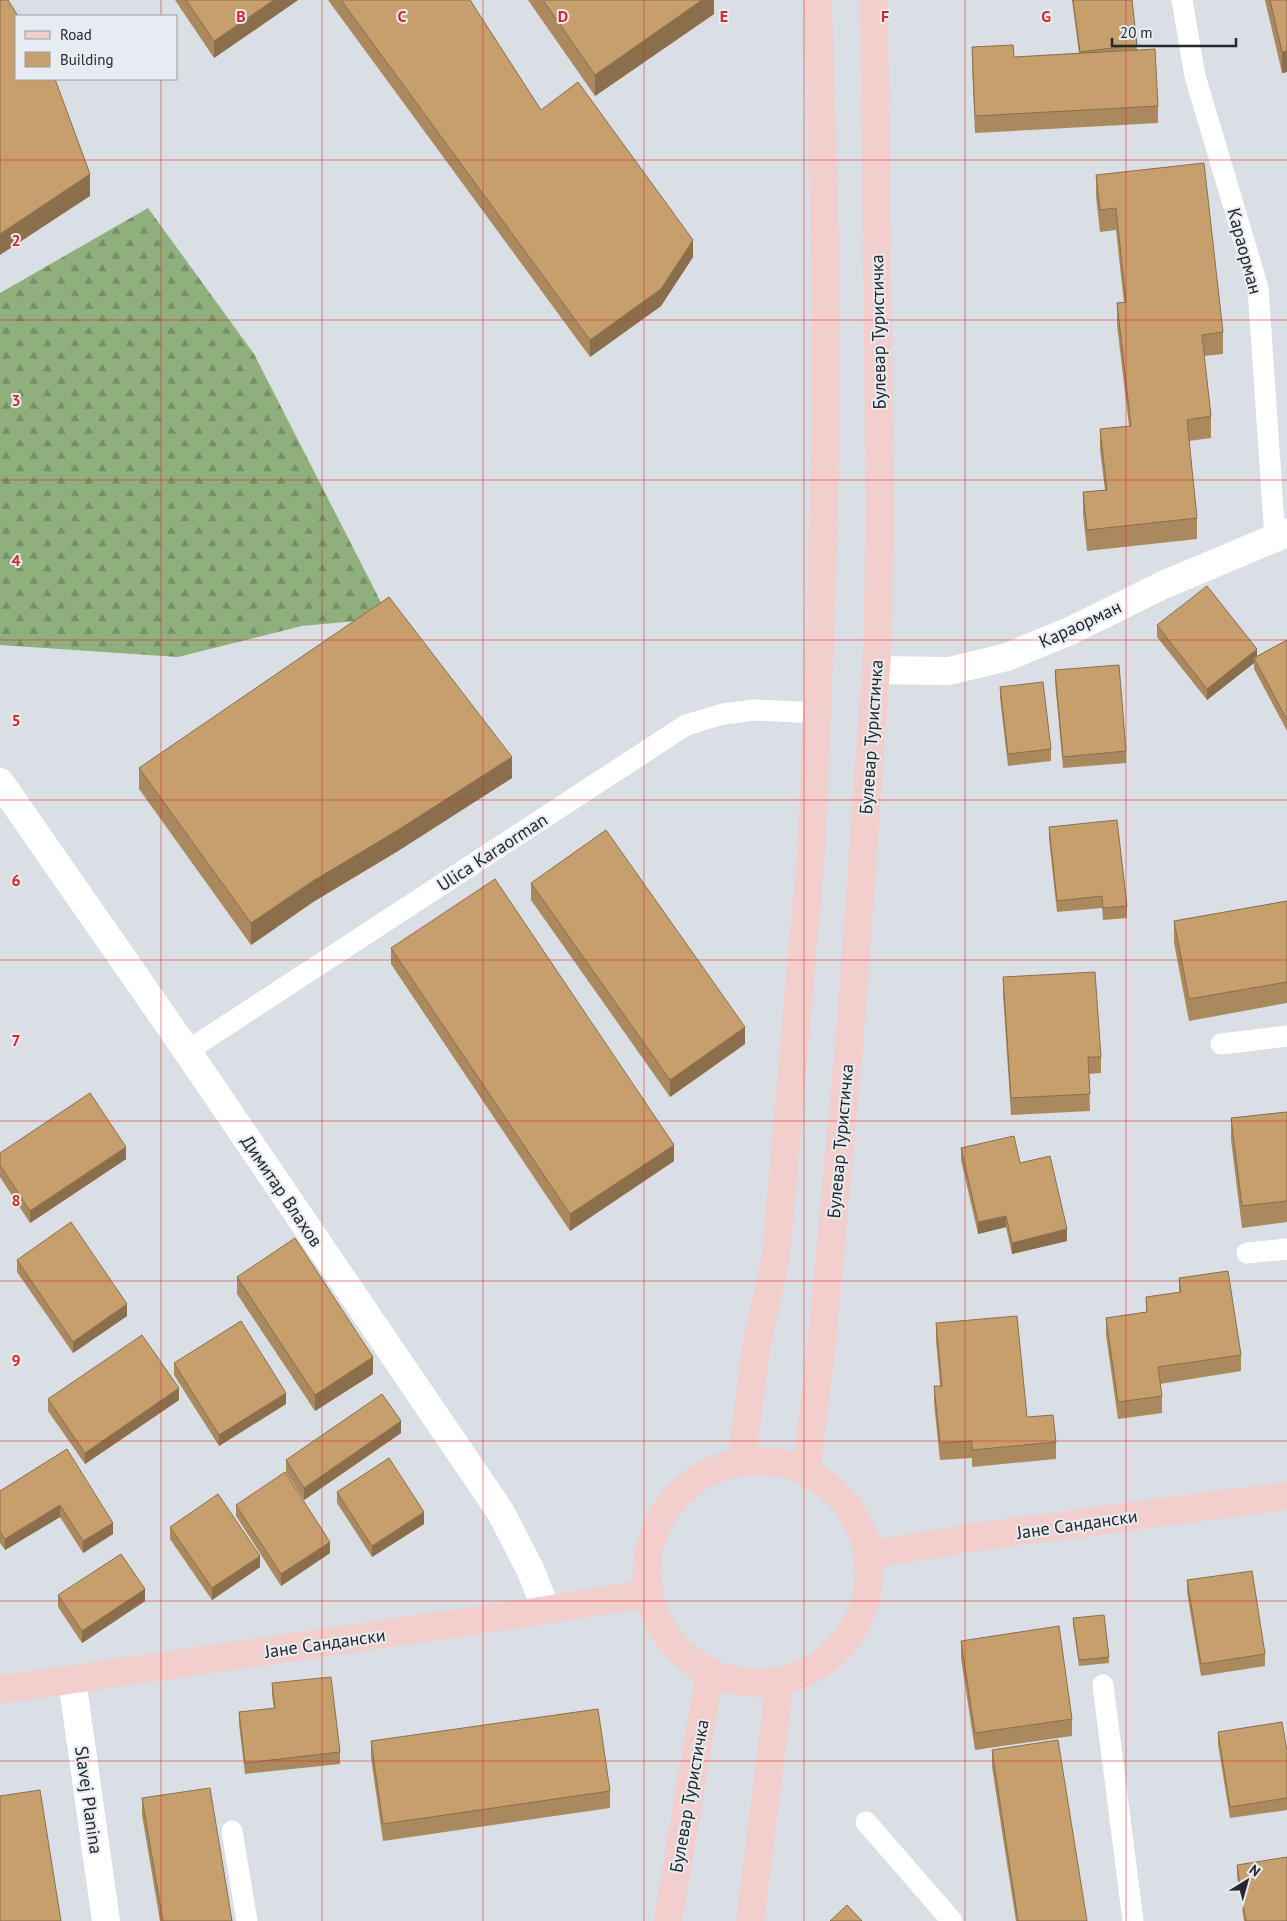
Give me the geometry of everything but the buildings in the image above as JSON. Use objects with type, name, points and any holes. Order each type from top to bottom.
[{"type":"main road","points":[[741,1464],[757,1343],[776,1256],[811,853],[826,423],[825,240],[818,0]]},
{"type":"main road","name":"Булевар Туристичка","points":[[806,1472],[822,1342],[850,1036],[876,670],[880,510],[874,0]]},
{"type":"main road","points":[[755,1460],[799,1468],[806,1472],[836,1491],[861,1527],[870,1570],[863,1613],[840,1649],[803,1674],[761,1683],[718,1676],[681,1652],[656,1616],[646,1574],[654,1531],[677,1494],[713,1469],[755,1460]]},
{"type":"main road","name":"Јане Сандански","points":[[867,1555],[990,1535],[1287,1496]]},
{"type":"main road","name":"Јане Сандански","points":[[0,1690],[650,1593]]},
{"type":"main road","name":"Булевар Туристичка","points":[[668,1921],[710,1671]]},
{"type":"main road","points":[[750,1921],[780,1680]]},
{"type":"street","name":"Караорман","points":[[876,670],[949,671],[1007,657],[1072,630],[1163,585],[1281,536]]},
{"type":"street","name":"Димитар Влахов","points":[[0,782],[187,1051],[500,1511],[531,1571],[546,1610]]},
{"type":"street","name":"Slavej Planina","points":[[72,1680],[106,1921]]},
{"type":"lane","name":"Караорман","points":[[1182,0],[1194,76],[1258,288],[1281,536]]},
{"type":"lane","name":"Ulica Karaorman","points":[[187,1051],[686,725],[723,714],[755,710],[817,713]]},
{"type":"lane","points":[[1221,1044],[1287,1036]]},
{"type":"lane","points":[[1247,1253],[1287,1249]]},
{"type":"lane","points":[[1103,1684],[1133,1921]]},
{"type":"lane","points":[[866,1822],[952,1921]]},
{"type":"lane","points":[[232,1832],[247,1921]]},
{"type":"green space","points":[[148,208],[254,354],[389,618],[302,626],[178,657],[0,645],[0,293]]}]
